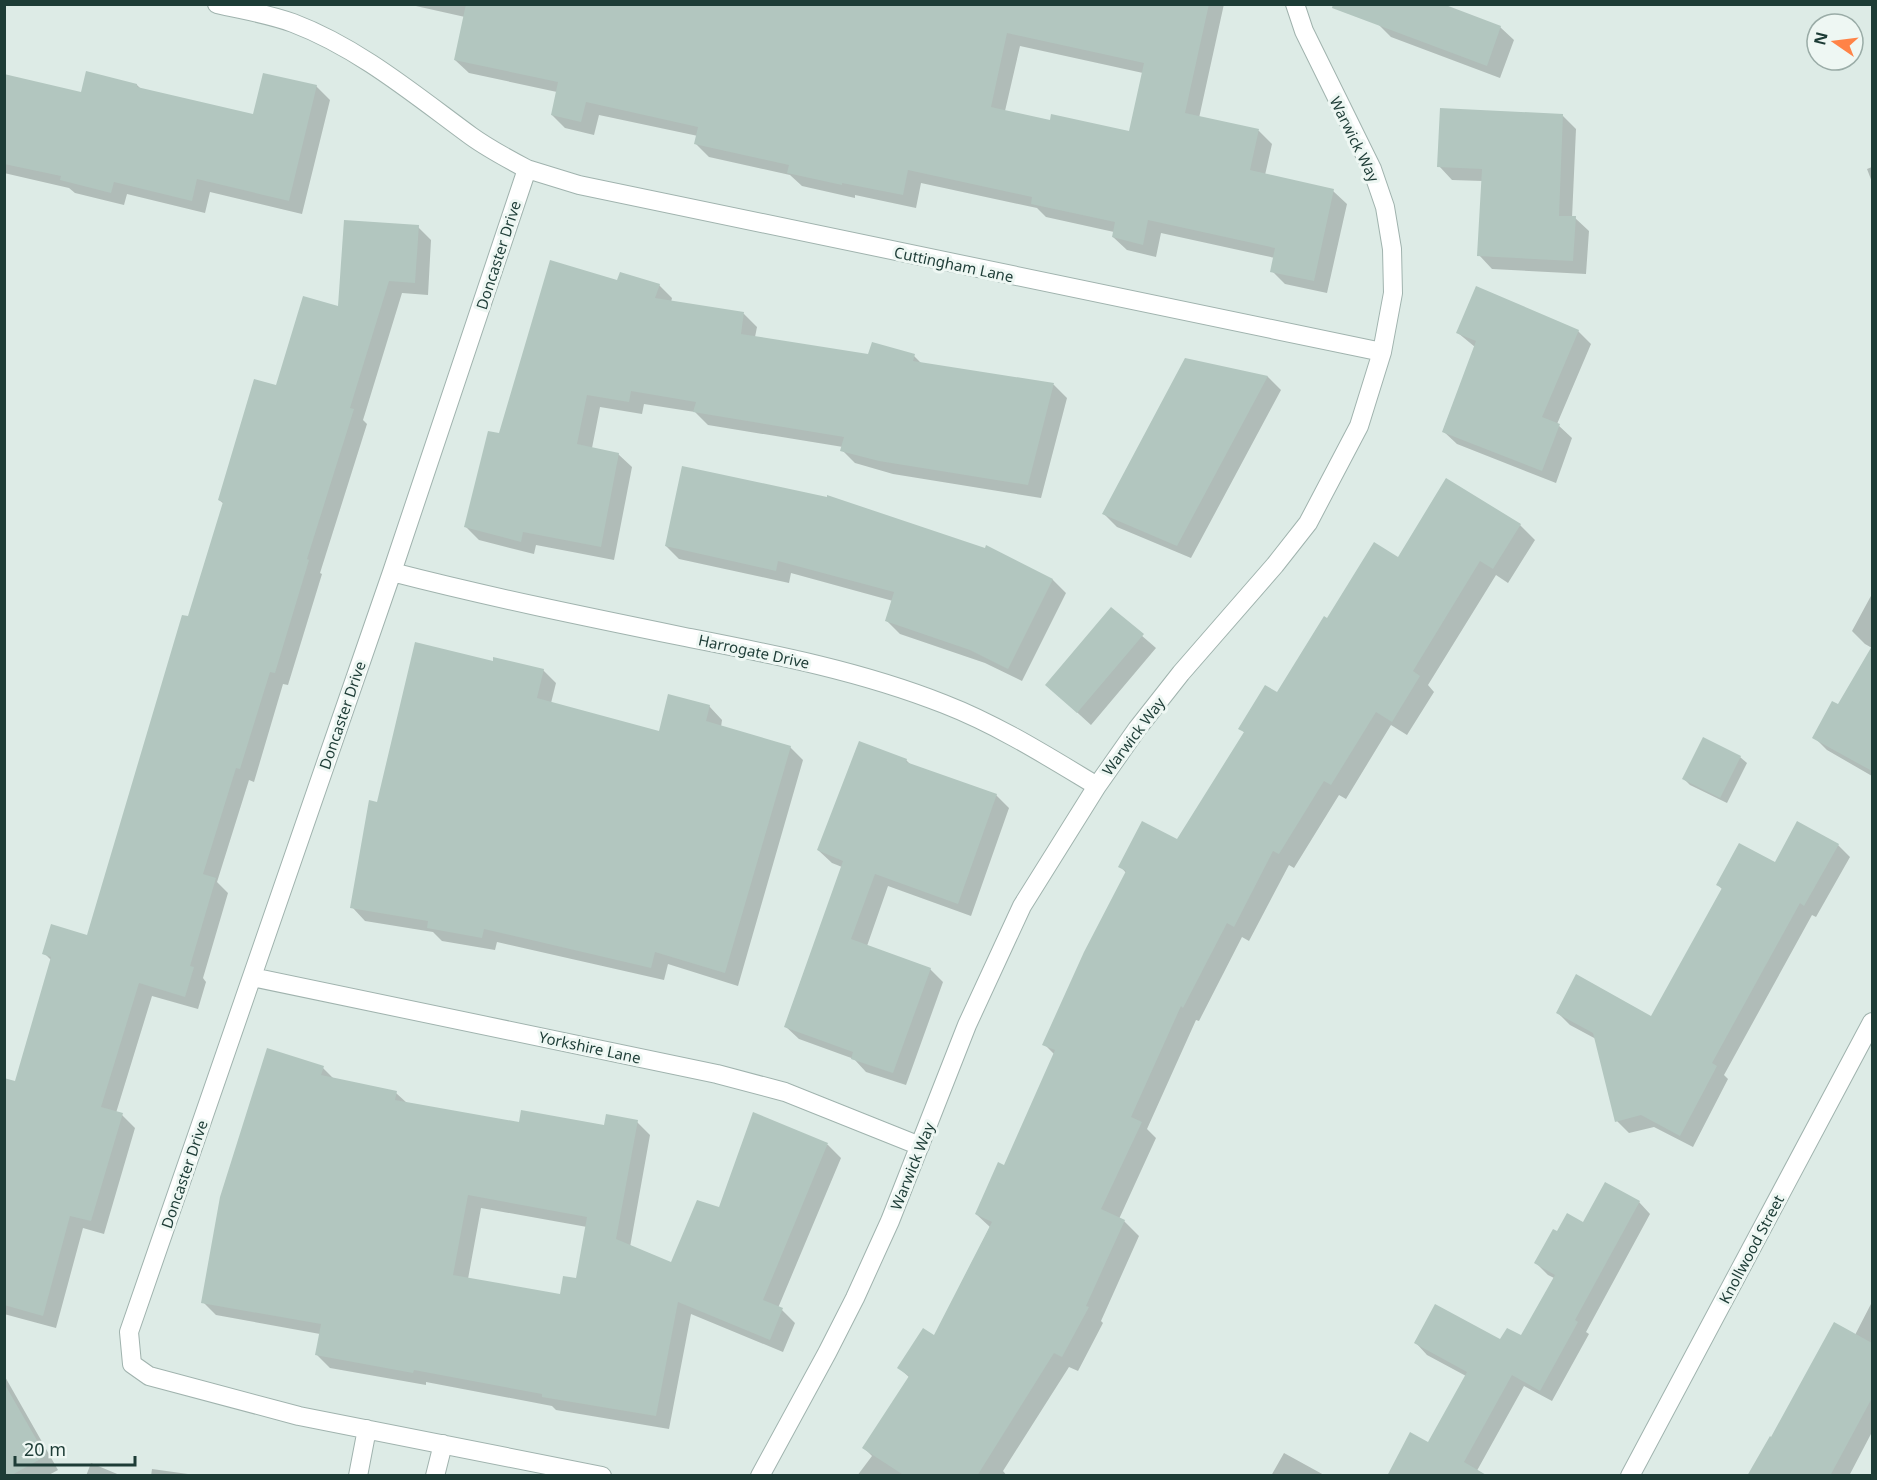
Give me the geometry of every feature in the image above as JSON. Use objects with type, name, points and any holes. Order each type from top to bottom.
[{"type":"street","points":[[217,4],[292,23],[327,38],[422,99],[473,138],[527,169]]},
{"type":"street","name":"Warwick Way","points":[[760,1476],[855,1298],[890,1221],[967,1025],[1018,915],[1096,786],[1137,729],[1181,673],[1275,565],[1308,523],[1359,426],[1382,352],[1393,293],[1392,249],[1385,207],[1372,169],[1308,41],[1295,4]]},
{"type":"street","name":"Cuttingham Lane","points":[[527,169],[579,185],[1382,352]]},
{"type":"street","name":"Doncaster Drive","points":[[367,1429],[299,1416],[149,1376],[132,1364],[129,1332],[392,572],[527,169]]},
{"type":"street","name":"Harrogate Drive","points":[[392,572],[542,608],[834,669],[890,685],[945,704],[992,726],[1096,786]]},
{"type":"street","name":"Yorkshire Lane","points":[[252,977],[717,1074],[785,1092],[920,1146]]},
{"type":"street","name":"Knollwood Street","points":[[1630,1476],[1872,1022]]},
{"type":"street","points":[[358,1476],[367,1429],[602,1476]]},
{"type":"street","points":[[435,1476],[443,1444]]},
{"type":"building","points":[[466,4],[1209,4],[1185,113],[1259,129],[1250,170],[1334,189],[1314,281],[1270,272],[1275,248],[1148,220],[1143,245],[1112,237],[1115,222],[1031,204],[1032,197],[908,170],[903,195],[842,183],[842,185],[787,173],[789,165],[694,144],[698,127],[586,102],[581,122],[551,115],[558,82],[454,60]],"holes":[[[1007,33],[1144,63],[1129,131],[1051,114],[1050,120],[991,107]]]},
{"type":"building","points":[[1333,4],[1443,4],[1501,26],[1487,66],[1332,8]]},
{"type":"building","points":[[86,71],[137,84],[137,87],[253,114],[263,73],[317,85],[289,201],[197,179],[192,201],[114,182],[111,193],[60,180],[61,176],[4,164],[4,74],[81,92]]},
{"type":"building","points":[[1440,108],[1563,114],[1559,216],[1576,216],[1573,261],[1477,256],[1482,169],[1437,167]]},
{"type":"building","points":[[344,220],[419,225],[415,283],[389,281],[350,408],[354,409],[307,559],[309,560],[275,673],[270,672],[240,769],[236,768],[203,874],[216,878],[190,966],[194,967],[185,997],[139,983],[101,1107],[123,1113],[91,1221],[70,1216],[43,1316],[4,1305],[4,1078],[15,1081],[51,957],[42,954],[51,924],[87,935],[182,615],[188,616],[223,502],[218,500],[254,379],[276,385],[303,296],[338,306]]},
{"type":"building","points":[[550,260],[617,280],[620,272],[660,284],[655,298],[744,312],[741,334],[868,354],[872,342],[915,354],[913,361],[1054,383],[1028,485],[879,461],[840,451],[844,437],[693,412],[696,402],[631,391],[629,402],[587,395],[577,444],[619,453],[601,547],[523,532],[521,542],[464,527],[488,431],[499,433]]},
{"type":"building","points":[[1476,286],[1579,330],[1542,417],[1560,424],[1542,471],[1442,432],[1476,341],[1456,333]]},
{"type":"building","points":[[1185,358],[1268,376],[1177,546],[1102,514]]},
{"type":"building","points":[[682,466],[827,497],[827,495],[985,548],[986,545],[1053,579],[1008,669],[970,650],[885,621],[894,592],[778,561],[776,571],[665,546]]},
{"type":"building","points":[[1446,478],[1521,524],[1493,569],[1480,561],[1413,671],[1420,676],[1392,722],[1376,712],[1331,785],[1324,781],[1279,854],[1273,851],[1234,927],[1227,923],[1183,1008],[1181,1006],[1131,1117],[1142,1122],[1101,1209],[1125,1220],[1086,1306],[1089,1307],[1062,1357],[1054,1353],[977,1476],[905,1476],[862,1448],[909,1376],[897,1368],[923,1328],[934,1335],[992,1222],[975,1214],[998,1162],[1004,1165],[1055,1050],[1042,1045],[1084,952],[1126,871],[1118,867],[1142,821],[1177,839],[1244,732],[1238,729],[1265,685],[1277,692],[1324,616],[1327,618],[1374,542],[1398,557]]},
{"type":"building","points":[[1111,607],[1144,634],[1077,713],[1045,685]]},
{"type":"building","points":[[415,642],[493,661],[493,657],[544,669],[537,698],[659,731],[668,694],[710,705],[706,721],[791,746],[725,973],[655,952],[651,968],[484,929],[482,938],[427,928],[428,921],[350,908],[369,800],[377,802]]},
{"type":"building","points":[[1872,646],[1872,771],[1812,738],[1832,701],[1838,704]]},
{"type":"building","points":[[1703,737],[1741,756],[1720,798],[1682,779]]},
{"type":"building","points":[[859,741],[907,759],[906,762],[997,794],[958,904],[875,874],[851,939],[931,968],[893,1073],[851,1059],[853,1052],[784,1027],[843,861],[817,850]]},
{"type":"building","points":[[1797,821],[1839,844],[1804,906],[1800,903],[1712,1063],[1717,1066],[1680,1136],[1641,1115],[1615,1122],[1593,1033],[1556,1013],[1576,974],[1651,1016],[1722,888],[1716,885],[1739,843],[1775,862]]},
{"type":"building","points":[[267,1048],[324,1066],[321,1075],[397,1091],[395,1100],[519,1122],[521,1110],[604,1125],[606,1114],[638,1120],[616,1239],[671,1262],[697,1200],[719,1207],[753,1112],[828,1143],[763,1300],[783,1308],[770,1340],[678,1302],[656,1416],[542,1397],[542,1394],[414,1370],[413,1373],[315,1355],[321,1324],[201,1303],[220,1197]],"holes":[[[468,1195],[587,1217],[576,1278],[563,1276],[560,1294],[453,1275]]]},
{"type":"building","points":[[1605,1182],[1640,1201],[1575,1320],[1578,1322],[1540,1391],[1512,1375],[1464,1462],[1488,1476],[1387,1476],[1410,1432],[1428,1442],[1467,1372],[1414,1343],[1435,1304],[1500,1339],[1507,1328],[1521,1335],[1555,1275],[1534,1263],[1553,1229],[1557,1231],[1567,1213],[1583,1222]]},
{"type":"building","points":[[1834,1322],[1872,1343],[1872,1398],[1830,1476],[1747,1476],[1771,1437]]},
{"type":"building","points":[[4,1383],[46,1456],[10,1476],[4,1476]]}]
